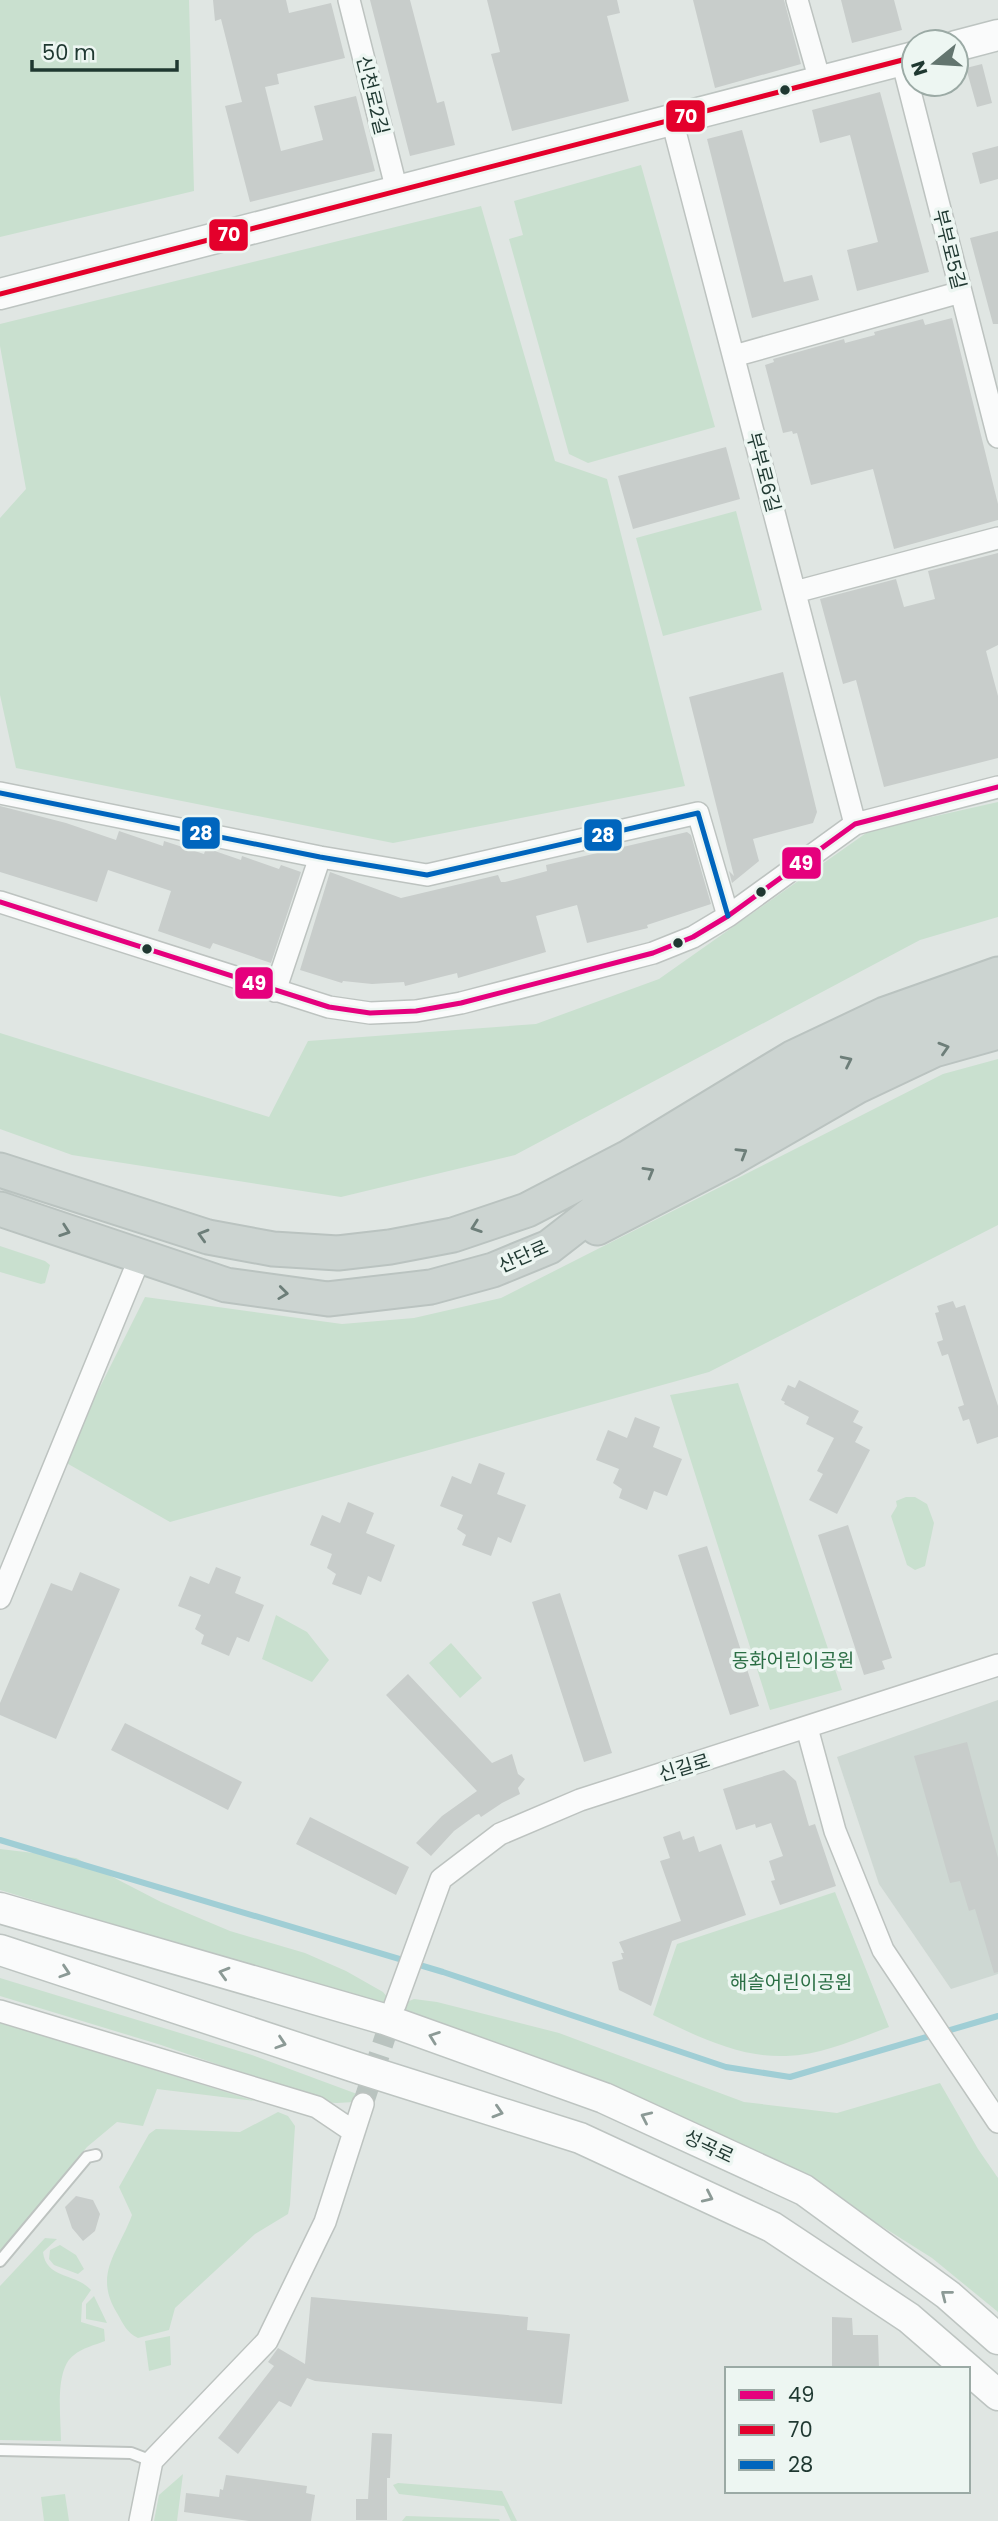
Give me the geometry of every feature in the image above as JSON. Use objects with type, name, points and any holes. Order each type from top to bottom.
[{"type":"main road","points":[[970,42],[998,35]]},
{"type":"main road","points":[[0,294],[900,60]]},
{"type":"main road","points":[[527,1210],[639,1127],[788,1040],[875,997],[998,954]]},
{"type":"main road","points":[[0,1170],[208,1237],[273,1249],[338,1253],[390,1247],[453,1235],[527,1210],[627,1158],[792,1058],[885,1014],[998,974]]},
{"type":"main road","name":"산단로","points":[[0,1209],[226,1285],[328,1299],[431,1287],[494,1270],[549,1247],[634,1181],[792,1090],[849,1059],[970,1008],[998,1000]]},
{"type":"main road","points":[[549,1247],[601,1226],[731,1159],[858,1086],[934,1051],[998,1032]]},
{"type":"main road","name":"성곡로","points":[[0,1908],[389,2012],[604,2098],[804,2190],[948,2295],[998,2339]]},
{"type":"main road","points":[[0,1950],[360,2069],[580,2138],[772,2227],[909,2318],[966,2367]]},
{"type":"main road","points":[[970,2371],[998,2395]]},
{"type":"street","name":"신천로2길","points":[[349,0],[397,191]]},
{"type":"street","points":[[797,0],[820,81]]},
{"type":"street","name":"부부로5길","points":[[917,98],[961,292],[995,411],[998,437]]},
{"type":"street","name":"부부로6길","points":[[672,120],[855,824]]},
{"type":"street","points":[[734,356],[961,292]]},
{"type":"street","points":[[795,592],[998,538]]},
{"type":"street","points":[[0,902],[329,1007],[370,1013],[416,1011],[461,1003],[653,953],[693,937],[728,916],[855,824],[998,787]]},
{"type":"street","points":[[0,793],[320,857],[427,875],[698,813],[728,916]]},
{"type":"street","points":[[275,990],[320,857]]},
{"type":"street","points":[[0,1598],[140,1257]]},
{"type":"street","name":"신길로","points":[[389,2012],[441,1879],[500,1834],[580,1800],[998,1665]]},
{"type":"street","points":[[807,1728],[835,1831],[883,1950],[998,2122]]},
{"type":"street","points":[[0,2011],[317,2107],[354,2132]]},
{"type":"street","points":[[140,2521],[152,2461],[267,2341],[325,2222],[363,2104]]},
{"type":"lane","points":[[0,2261],[87,2157],[96,2155]]},
{"type":"lane","points":[[0,2450],[131,2453],[152,2461]]},
{"type":"shaded area","points":[[998,1700],[998,1974],[951,1989],[879,1884],[837,1757]]},
{"type":"green space","points":[[0,0],[189,0],[194,191],[0,237]]},
{"type":"green space","points":[[641,165],[715,427],[588,463],[569,454],[509,239],[523,235],[514,201]]},
{"type":"green space","points":[[481,206],[555,461],[607,479],[685,786],[393,843],[16,768],[0,695],[0,518],[26,489],[0,346],[0,324]]},
{"type":"green space","points":[[736,511],[762,610],[663,636],[636,538]]},
{"type":"green space","points":[[998,802],[998,917],[920,940],[515,1155],[341,1197],[72,1155],[0,1129],[0,1033],[269,1117],[308,1041],[536,1024],[659,979],[869,831]]},
{"type":"green space","points":[[998,1059],[998,1225],[709,1372],[170,1522],[63,1461],[145,1297],[342,1324],[414,1318],[501,1298],[943,1074]]},
{"type":"green space","points":[[0,1246],[50,1265],[45,1283],[0,1272]]},
{"type":"green space","name":"동화어린이공원","points":[[738,1383],[842,1690],[770,1710],[670,1395]]},
{"type":"green space","points":[[915,1497],[927,1504],[934,1523],[925,1566],[915,1570],[907,1565],[891,1516],[897,1506],[896,1501]]},
{"type":"green space","points":[[276,1615],[307,1632],[329,1660],[312,1682],[262,1659]]},
{"type":"green space","points":[[451,1643],[482,1678],[460,1698],[429,1663]]},
{"type":"green space","points":[[0,1849],[76,1858],[161,1902],[230,1931],[305,1953],[346,1971],[383,1992],[390,2000],[402,2004],[414,1999],[437,2002],[559,2033],[744,2102],[837,2113],[940,2083],[998,2178],[998,2312],[932,2258],[791,2169],[207,1953],[0,1890]]},
{"type":"green space","name":"해솔어린이공원","points":[[835,1892],[889,2027],[813,2053],[768,2056],[717,2044],[653,2015],[677,1944]]},
{"type":"green space","points":[[0,1978],[252,2055],[357,2094],[355,2102],[328,2102],[161,2045],[0,1996]]},
{"type":"green space","points":[[0,2022],[255,2101],[157,2089],[143,2126],[117,2122],[87,2147],[0,2253]]},
{"type":"green space","points":[[278,2112],[288,2116],[295,2126],[288,2214],[255,2234],[175,2308],[169,2330],[138,2338],[134,2336],[124,2325],[110,2299],[107,2287],[110,2264],[132,2215],[119,2187],[149,2134],[156,2129],[240,2132]]},
{"type":"green space","points":[[45,2238],[57,2239],[43,2252],[50,2267],[91,2290],[82,2303],[81,2322],[104,2329],[105,2341],[77,2353],[64,2371],[60,2395],[61,2441],[0,2440],[0,2286]]},
{"type":"green space","points":[[60,2245],[76,2255],[84,2269],[78,2274],[54,2265],[49,2259],[50,2250]]},
{"type":"green space","points":[[94,2296],[107,2323],[86,2319],[86,2304]]},
{"type":"green space","points":[[170,2336],[171,2365],[149,2371],[145,2341]]},
{"type":"green space","points":[[183,2474],[177,2521],[154,2521],[159,2495]]},
{"type":"green space","points":[[398,2483],[502,2491],[517,2521],[511,2521],[504,2506],[399,2494],[393,2485]]},
{"type":"green space","points":[[65,2494],[69,2521],[44,2521],[41,2497]]},
{"type":"green space","points":[[406,2516],[499,2519],[500,2521],[402,2521]]},
{"type":"building","points":[[213,0],[286,0],[289,13],[331,3],[345,58],[277,74],[279,84],[265,87],[281,151],[323,140],[314,106],[356,96],[375,171],[250,202],[225,106],[242,102],[221,19],[215,21]]},
{"type":"building","points":[[370,0],[410,0],[437,103],[444,101],[455,145],[410,156]]},
{"type":"building","points":[[487,0],[617,0],[620,13],[607,16],[629,101],[512,131],[491,54],[500,52]]},
{"type":"building","points":[[693,0],[784,0],[801,64],[715,88]]},
{"type":"building","points":[[841,0],[894,0],[900,31],[852,43]]},
{"type":"building","points":[[982,64],[992,103],[977,107],[970,82],[970,67]]},
{"type":"building","points":[[880,92],[929,272],[857,291],[847,250],[878,242],[850,135],[820,143],[812,110]]},
{"type":"building","points":[[742,130],[784,282],[812,275],[819,300],[752,318],[707,139]]},
{"type":"building","points":[[998,146],[998,179],[980,184],[972,153]]},
{"type":"building","points":[[998,231],[998,324],[993,324],[970,238]]},
{"type":"building","points":[[952,318],[998,504],[998,520],[894,549],[873,469],[811,485],[797,433],[783,433],[765,365],[774,362],[773,359],[844,339],[845,343],[875,335],[874,332],[923,319],[925,325]]},
{"type":"building","points":[[726,447],[740,499],[633,529],[618,476]]},
{"type":"building","points":[[998,553],[998,645],[986,651],[998,696],[998,758],[884,787],[856,680],[843,684],[820,599],[896,579],[904,607],[935,599],[928,571]]},
{"type":"building","points":[[783,672],[817,812],[813,823],[753,839],[759,861],[732,883],[729,871],[734,876],[689,697]]},
{"type":"building","points":[[0,806],[66,823],[116,840],[119,831],[163,846],[164,841],[204,854],[206,848],[241,860],[242,856],[279,869],[281,865],[301,872],[271,963],[213,943],[210,949],[158,931],[171,891],[108,870],[97,902],[0,872]]},
{"type":"building","points":[[687,832],[691,835],[711,904],[647,925],[648,928],[587,943],[577,905],[536,916],[546,952],[458,978],[457,973],[405,986],[404,982],[342,983],[300,970],[330,872],[401,898],[498,875],[501,882],[505,882],[547,871],[546,865]]},
{"type":"building","points":[[953,1301],[956,1308],[965,1305],[998,1406],[998,1437],[977,1444],[969,1419],[963,1421],[958,1407],[964,1405],[948,1354],[942,1356],[937,1342],[943,1340],[935,1313],[939,1312],[937,1306]]},
{"type":"building","points":[[799,1380],[859,1411],[853,1422],[863,1427],[855,1442],[870,1450],[837,1514],[809,1500],[823,1474],[817,1471],[834,1438],[806,1424],[809,1417],[781,1400],[788,1385],[795,1388]]},
{"type":"building","points":[[635,1417],[660,1427],[653,1447],[682,1459],[667,1496],[654,1491],[647,1510],[619,1498],[622,1489],[613,1483],[619,1469],[596,1460],[608,1430],[627,1438]]},
{"type":"building","points":[[479,1463],[505,1473],[497,1494],[526,1505],[511,1543],[498,1537],[491,1556],[462,1545],[466,1535],[457,1529],[463,1515],[440,1506],[452,1476],[471,1484]]},
{"type":"building","points":[[348,1502],[374,1513],[366,1533],[395,1545],[381,1582],[368,1576],[361,1595],[332,1584],[336,1574],[327,1568],[332,1554],[310,1545],[322,1515],[340,1523]]},
{"type":"building","points":[[848,1525],[892,1658],[882,1661],[885,1669],[864,1675],[818,1535]]},
{"type":"building","points":[[707,1546],[759,1706],[730,1715],[678,1555]]},
{"type":"building","points":[[216,1567],[241,1577],[235,1593],[264,1605],[249,1642],[237,1637],[229,1656],[201,1644],[204,1635],[195,1629],[201,1615],[178,1606],[190,1576],[209,1584]]},
{"type":"building","points":[[80,1572],[120,1589],[56,1739],[0,1715],[0,1703],[51,1583],[72,1591]]},
{"type":"building","points":[[560,1593],[612,1753],[584,1762],[532,1602]]},
{"type":"building","points":[[408,1674],[492,1763],[512,1754],[518,1774],[525,1779],[518,1788],[520,1794],[481,1817],[476,1815],[454,1831],[431,1856],[416,1843],[442,1816],[477,1791],[386,1695]]},
{"type":"building","points":[[125,1723],[242,1782],[228,1810],[111,1750]]},
{"type":"building","points":[[967,1742],[998,1858],[998,1972],[994,1973],[975,1909],[969,1911],[960,1881],[950,1883],[914,1756]]},
{"type":"building","points":[[784,1770],[796,1781],[809,1826],[815,1824],[836,1886],[780,1905],[771,1881],[775,1880],[769,1861],[783,1856],[771,1823],[756,1828],[755,1824],[736,1830],[723,1789]]},
{"type":"building","points":[[310,1817],[409,1867],[396,1895],[296,1844]]},
{"type":"building","points":[[680,1831],[683,1840],[694,1836],[699,1852],[721,1844],[746,1915],[672,1941],[651,2006],[619,1990],[612,1962],[623,1959],[621,1953],[624,1953],[619,1942],[681,1921],[660,1861],[670,1858],[663,1837]]},
{"type":"building","points":[[76,2196],[93,2200],[100,2214],[95,2231],[83,2241],[72,2228],[65,2207]]},
{"type":"building","points":[[311,2297],[528,2317],[527,2330],[570,2334],[562,2404],[315,2381],[307,2378],[291,2407],[279,2401],[238,2454],[218,2438],[274,2366],[268,2362],[278,2348],[305,2364]]},
{"type":"building","points":[[832,2317],[852,2318],[853,2335],[878,2335],[879,2367],[832,2367]]},
{"type":"building","points":[[372,2433],[392,2434],[390,2478],[387,2478],[387,2520],[356,2520],[356,2499],[368,2499]]},
{"type":"building","points":[[226,2475],[307,2486],[306,2493],[315,2495],[311,2521],[249,2521],[184,2512],[186,2493],[219,2497]]},
{"type":"waterway","points":[[0,1840],[443,1972],[726,2067],[790,2077],[998,2016]]},
{"type":"tunnel","points":[[363,2104],[394,2010]]},
{"type":"transit line","name":"70","points":[[0,294],[900,61]]},
{"type":"transit line","name":"49","points":[[0,902],[329,1007],[370,1013],[416,1011],[461,1003],[653,953],[693,937],[728,916],[855,824],[998,787]]},
{"type":"transit line","name":"28","points":[[0,793],[320,857],[427,875],[698,813],[728,916]]}]
